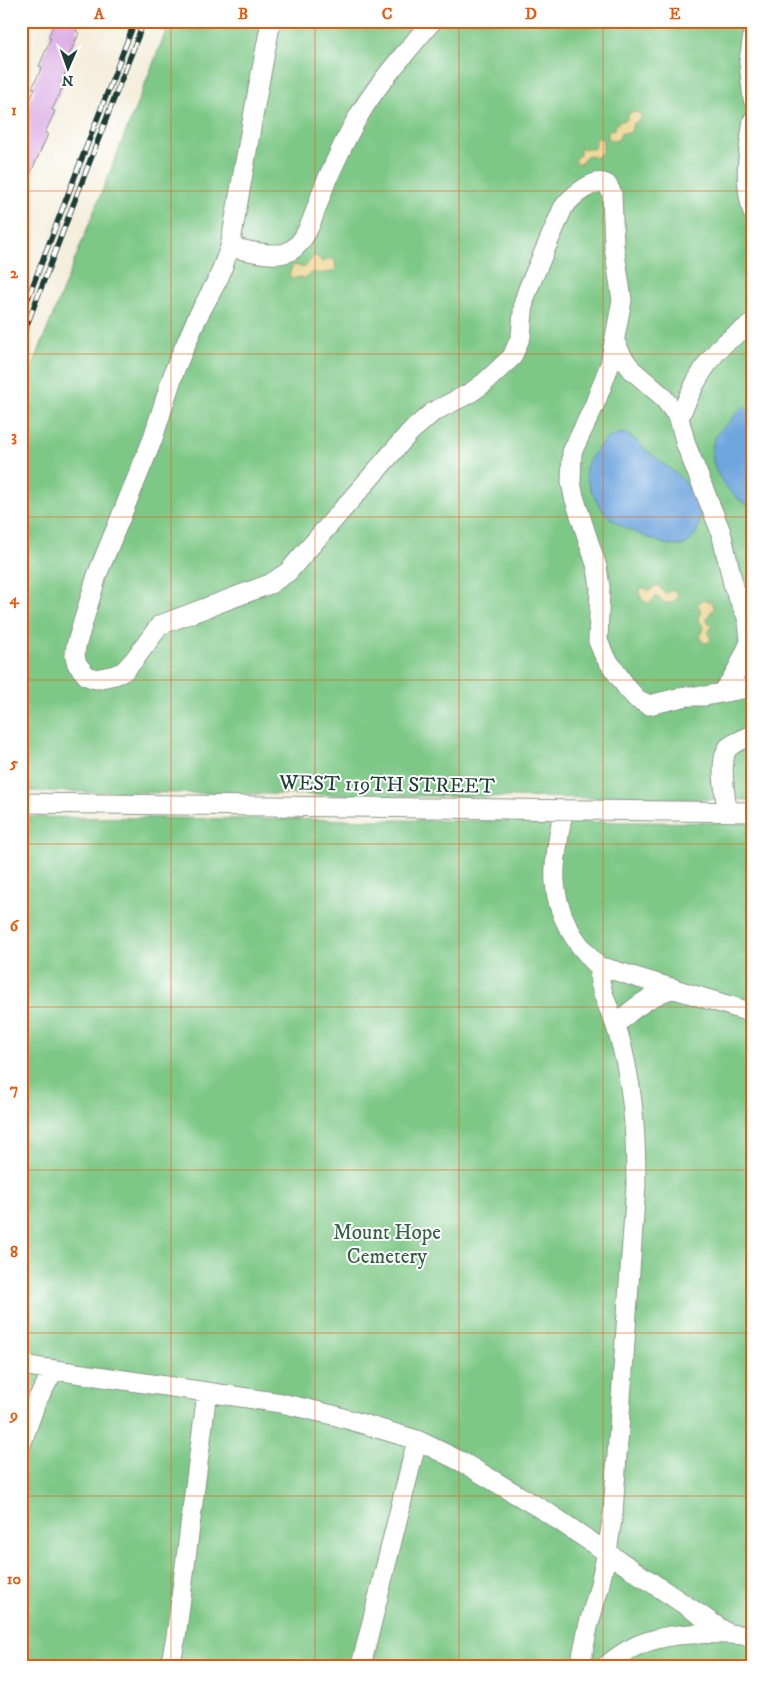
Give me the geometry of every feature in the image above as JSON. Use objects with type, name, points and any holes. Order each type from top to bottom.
[{"type":"street","points":[[271,21],[230,247],[219,277],[197,318],[175,369],[152,441],[97,575],[76,646],[77,664],[87,676],[96,678],[115,675],[124,671],[134,660],[160,625],[280,579],[295,565],[416,426],[433,412],[470,394],[512,357],[521,336],[524,301],[528,289],[563,208],[569,200],[590,185],[599,182],[605,183],[612,194],[614,246],[622,289],[622,300],[615,342],[605,378],[572,452],[570,464],[574,497],[597,567],[600,587],[598,641],[604,655],[627,688],[637,700],[644,704],[649,705],[687,696],[705,696],[753,687]]},
{"type":"street","points":[[230,247],[277,254],[291,251],[297,246],[305,236],[322,190],[358,117],[374,93],[432,21]]},
{"type":"street","points":[[753,34],[749,62],[753,99]]},
{"type":"street","points":[[753,120],[746,160],[747,183],[753,214]]},
{"type":"street","points":[[678,418],[688,397],[713,356],[735,335],[753,323]]},
{"type":"street","points":[[615,342],[632,370],[662,396],[678,418],[686,445],[721,532],[734,588],[748,619],[751,644],[727,687],[721,693]]},
{"type":"street","points":[[727,812],[723,770],[726,754],[729,748],[753,735]]},
{"type":"street","name":"WEST 119TH STREET","points":[[21,803],[753,812]]},
{"type":"street","points":[[563,810],[554,882],[561,915],[586,954],[601,969]]},
{"type":"street","points":[[601,969],[606,968],[753,1013]]},
{"type":"street","points":[[580,1666],[607,1552],[613,1513],[636,1185],[636,1133],[632,1090],[616,1026],[599,982],[598,974],[601,969]]},
{"type":"street","points":[[616,1026],[638,1004],[656,994],[673,988]]},
{"type":"street","points":[[21,1366],[281,1403],[333,1414],[417,1440],[462,1462],[548,1512],[727,1633]]},
{"type":"street","points":[[21,1445],[36,1402],[54,1370]]},
{"type":"street","points":[[170,1666],[176,1637],[207,1392]]},
{"type":"street","points":[[362,1666],[417,1440]]},
{"type":"street","points":[[606,1666],[616,1657],[652,1640],[677,1636],[727,1633],[753,1636]]},
{"type":"green space","points":[[170,21],[753,21],[753,800],[21,791],[21,395]]},
{"type":"green space","name":"Mount Hope Cemetery","points":[[21,817],[753,823],[753,1666],[21,1666]]},
{"type":"sand","points":[[630,112],[639,113],[641,119],[633,124],[630,133],[621,133],[618,140],[612,141],[608,138],[608,131],[614,129],[618,122],[626,120]]},
{"type":"sand","points":[[598,137],[602,139],[603,144],[603,150],[600,154],[595,157],[588,156],[584,158],[582,163],[576,163],[575,158],[580,155],[580,148],[593,149]]},
{"type":"sand","points":[[314,256],[318,257],[322,262],[333,259],[336,269],[325,273],[312,272],[305,279],[301,277],[292,279],[289,274],[292,267],[295,265],[304,268]]},
{"type":"sand","points":[[659,586],[665,594],[672,590],[675,591],[678,594],[676,599],[671,603],[665,603],[656,596],[650,603],[647,603],[641,598],[641,588],[649,591]]},
{"type":"sand","points":[[706,600],[711,602],[714,608],[707,618],[707,621],[712,626],[708,633],[711,639],[707,643],[703,642],[700,638],[703,627],[698,618],[701,613],[698,604]]},
{"type":"water","points":[[753,407],[753,508],[728,490],[715,468],[712,452],[716,436],[720,431],[740,410]]},
{"type":"water","points":[[624,433],[681,478],[695,495],[700,515],[698,529],[690,541],[684,545],[665,544],[624,527],[609,517],[596,501],[586,475],[586,467],[604,441],[614,435]]},
{"type":"building","points":[[55,21],[80,21],[76,31],[79,33],[67,60],[71,61],[61,82],[64,84],[52,110],[55,111],[45,133],[48,134],[29,177],[21,173],[21,127],[26,117],[23,115],[35,89],[32,88],[42,67],[39,66],[51,38],[48,37]]},
{"type":"railway","points":[[21,316],[135,21]]},
{"type":"railway","points":[[21,340],[144,21]]}]
